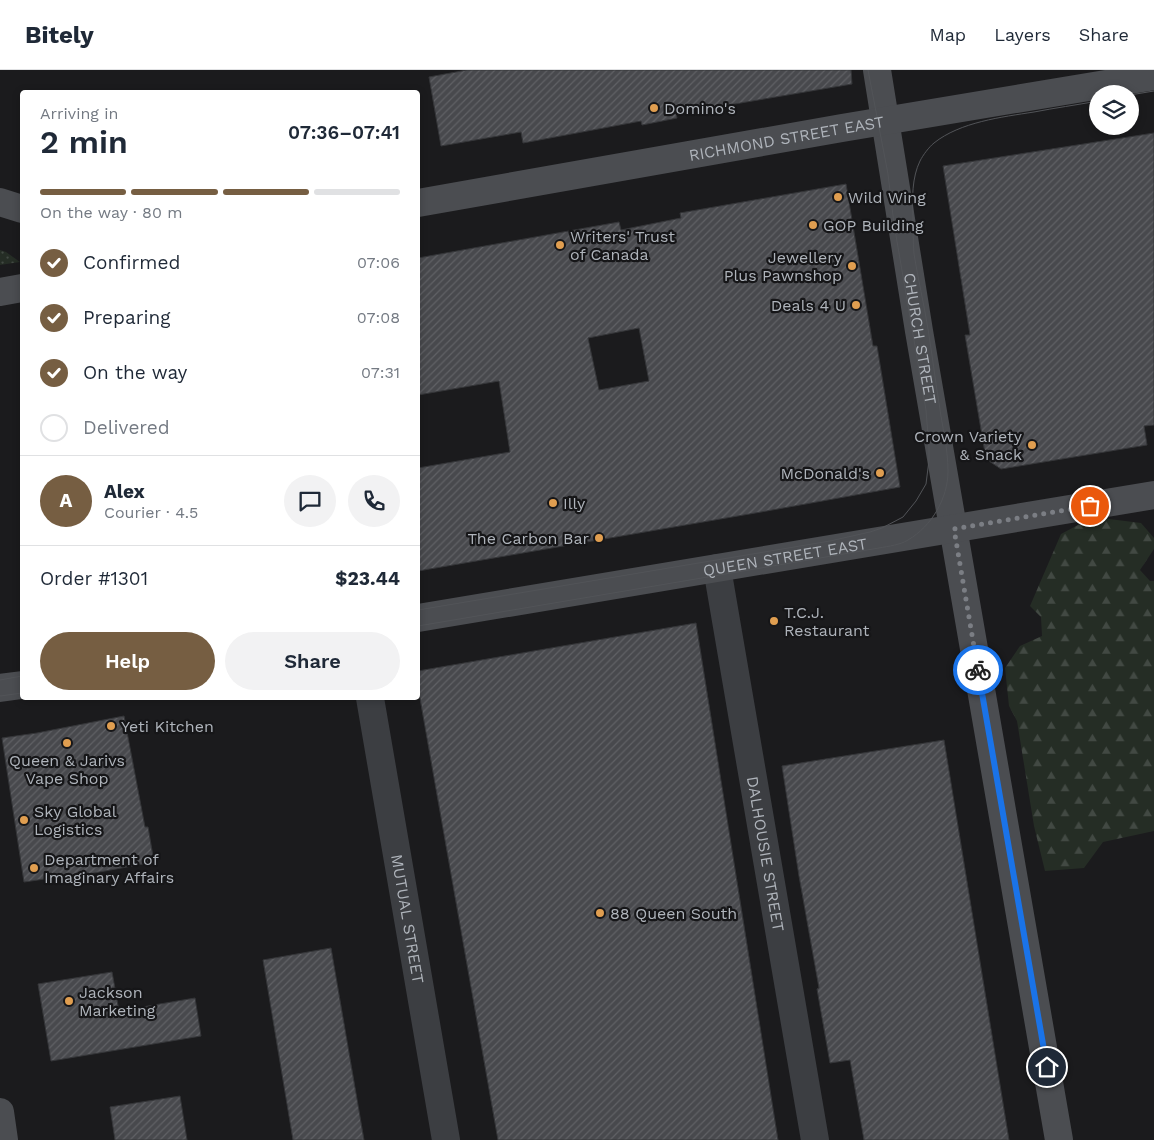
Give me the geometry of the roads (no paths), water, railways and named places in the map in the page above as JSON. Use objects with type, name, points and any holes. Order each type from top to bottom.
[{"type":"main road","name":"CHURCH STREET","points":[[877,70],[919,331],[1059,1140]]},
{"type":"main road","name":"RICHMOND STREET EAST","points":[[420,203],[1154,76]]},
{"type":"main road","points":[[0,202],[20,208]]},
{"type":"main road","points":[[0,292],[20,288]]},
{"type":"main road","name":"QUEEN STREET EAST","points":[[420,618],[1154,495]]},
{"type":"main road","points":[[0,688],[20,684]]},
{"type":"main road","points":[[0,1112],[4,1140]]},
{"type":"street","name":"DALHOUSIE STREET","points":[[717,568],[815,1140]]},
{"type":"street","name":"MUTUAL STREET","points":[[370,700],[446,1140]]},
{"type":"tram line","points":[[420,610],[830,541],[870,532],[903,517],[916,501],[926,484],[929,448],[926,410],[894,224],[888,174],[868,70]]},
{"type":"tram line","points":[[1139,94],[1154,91]]},
{"type":"tram line","points":[[420,626],[890,546],[905,542],[917,534],[931,519],[942,501],[948,471],[946,445],[928,329],[914,254],[913,195],[917,167],[924,154],[934,143],[944,136],[969,125],[995,118],[1089,102]]},
{"type":"tram line","points":[[0,680],[20,676]]},
{"type":"tram line","points":[[0,696],[20,693]]},
{"type":"place","name":"Domino's","points":[[654,108]]},
{"type":"place","name":"Wild Wing","points":[[838,197]]},
{"type":"place","name":"GOP Building","points":[[813,225]]},
{"type":"place","name":"Writers' Trust of Canada","points":[[560,245]]},
{"type":"place","name":"Jewellery Plus Pawnshop","points":[[852,266]]},
{"type":"place","name":"Deals 4 U","points":[[856,305]]},
{"type":"place","name":"Crown Variety & Snack","points":[[1032,445]]},
{"type":"place","name":"McDonald's","points":[[880,473]]},
{"type":"place","name":"Illy","points":[[553,503]]},
{"type":"place","name":"The Carbon Bar","points":[[599,538]]},
{"type":"place","name":"T.C.J. Restaurant","points":[[774,621]]},
{"type":"place","name":"Yeti Kitchen","points":[[111,726]]},
{"type":"place","name":"Queen & Jarivs Vape Shop","points":[[67,743]]},
{"type":"place","name":"Sky Global Logistics","points":[[24,820]]},
{"type":"place","name":"Department of Imaginary Affairs","points":[[34,868]]},
{"type":"place","name":"88 Queen South","points":[[600,913]]},
{"type":"place","name":"Jackson Marketing","points":[[69,1001]]}]
